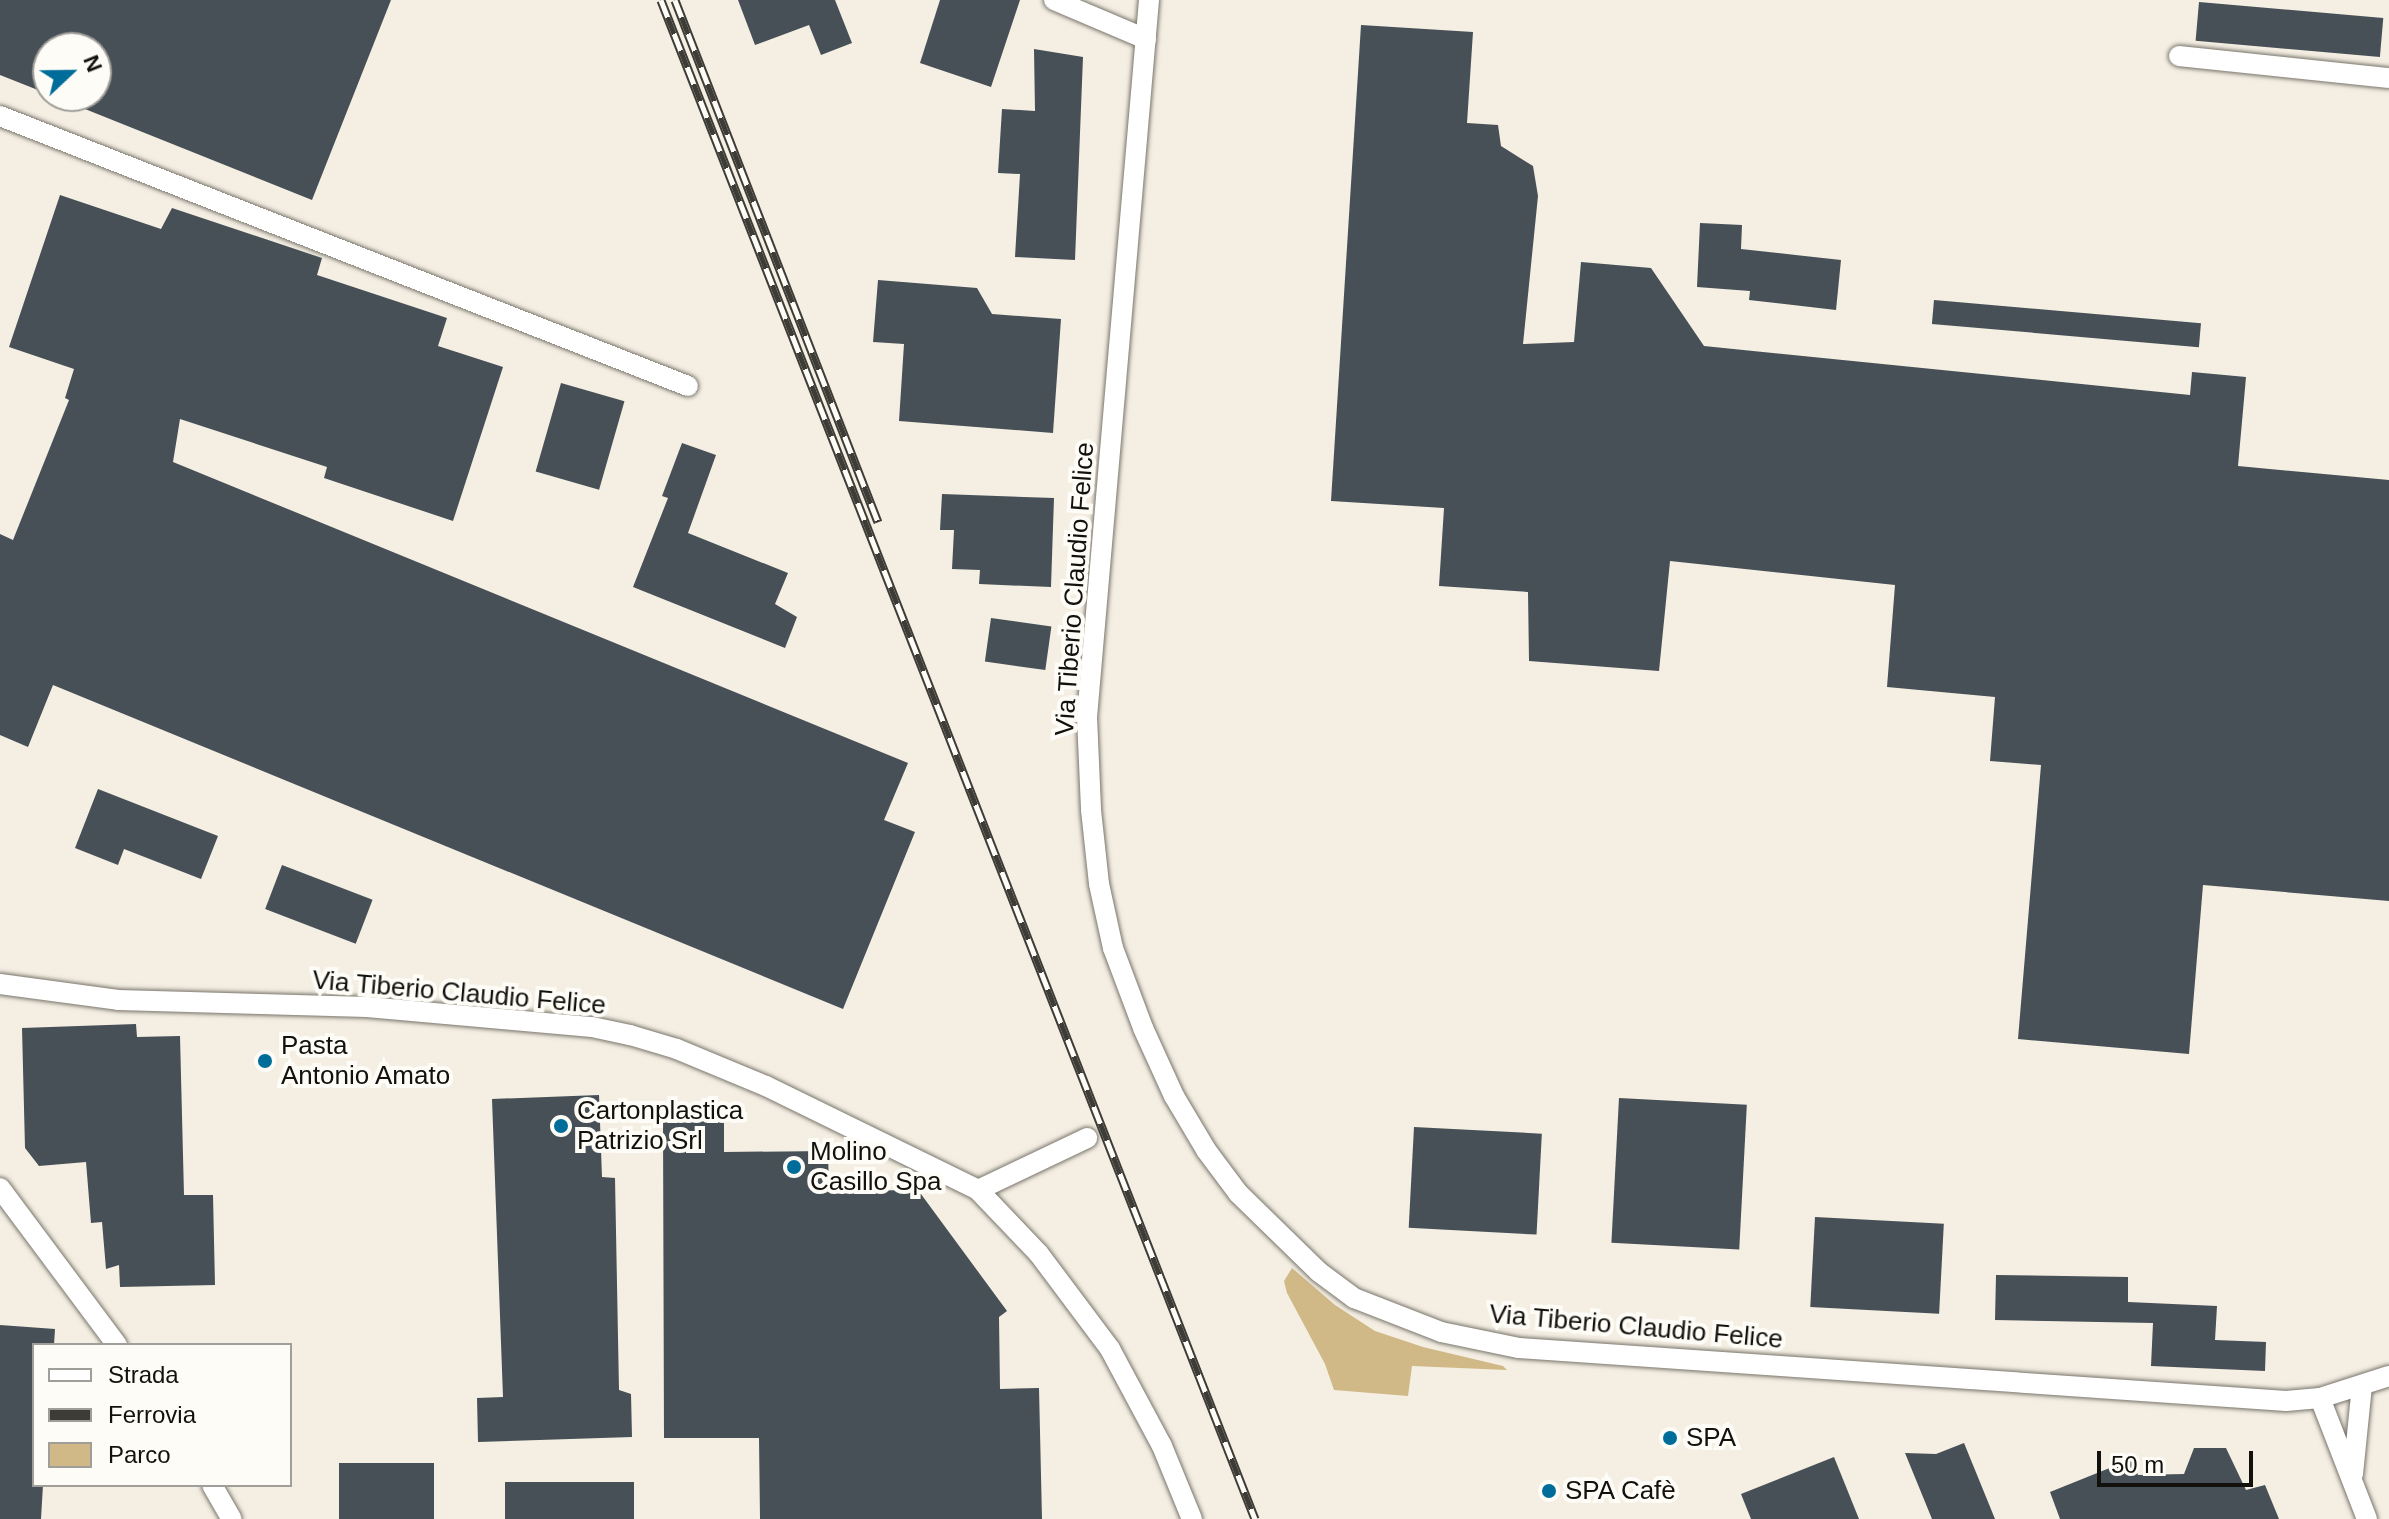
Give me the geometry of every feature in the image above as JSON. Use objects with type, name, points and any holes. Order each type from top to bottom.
[{"type":"street","points":[[1054,0],[1146,39]]},
{"type":"street","name":"Via Tiberio Claudio Felice","points":[[1149,0],[1087,717],[1091,810],[1099,884],[1113,948],[1143,1028],[1174,1096],[1206,1150],[1238,1193],[1278,1235],[1354,1298],[1441,1332],[1519,1348],[2286,1401],[2320,1398],[2389,1376]]},
{"type":"street","points":[[2179,56],[2389,78]]},
{"type":"street","points":[[0,116],[688,386]]},
{"type":"street","name":"Via Tiberio Claudio Felice","points":[[0,984],[118,1000],[367,1007],[617,1033],[677,1049],[766,1086],[978,1190],[1039,1254],[1110,1349],[1162,1446],[1192,1519]]},
{"type":"street","points":[[978,1190],[1087,1138]]},
{"type":"street","points":[[0,1188],[116,1343]]},
{"type":"street","points":[[2353,1482],[2354,1438],[2362,1385]]},
{"type":"street","points":[[2320,1398],[2367,1519]]},
{"type":"street","points":[[213,1487],[232,1519]]},
{"type":"green space","points":[[1292,1268],[1335,1305],[1375,1331],[1423,1347],[1503,1366],[1507,1370],[1412,1366],[1408,1396],[1334,1390],[1325,1364],[1287,1293],[1284,1281]]},
{"type":"building","points":[[0,0],[391,0],[312,200],[92,112],[112,112],[112,32],[32,32],[32,88],[0,75]]},
{"type":"building","points":[[738,0],[835,0],[852,43],[821,55],[809,25],[755,45]]},
{"type":"building","points":[[940,0],[1020,0],[991,87],[920,63]]},
{"type":"building","points":[[2199,2],[2383,18],[2380,57],[2196,41]]},
{"type":"building","points":[[1361,25],[1473,32],[1467,123],[1498,125],[1501,146],[1533,166],[1538,196],[1523,344],[1574,342],[1581,262],[1651,268],[1704,346],[2190,395],[2192,372],[2246,377],[2238,466],[2389,480],[2389,901],[2203,885],[2189,1054],[2018,1039],[2041,765],[1990,761],[1995,697],[1887,687],[1895,585],[1670,561],[1659,671],[1529,661],[1528,592],[1439,586],[1444,508],[1331,501]]},
{"type":"building","points":[[1034,49],[1083,57],[1075,260],[1015,257],[1020,174],[998,173],[1002,109],[1035,111]]},
{"type":"building","points":[[60,195],[161,229],[172,208],[322,258],[317,275],[447,318],[438,346],[503,367],[453,521],[324,478],[327,467],[180,419],[173,462],[908,763],[884,820],[915,832],[843,1009],[53,685],[28,747],[0,735],[0,534],[13,540],[69,400],[65,398],[74,369],[9,347]]},
{"type":"building","points":[[1700,223],[1742,225],[1741,249],[1841,260],[1836,310],[1749,300],[1750,291],[1697,287]]},
{"type":"building","points":[[878,280],[977,288],[992,314],[1061,319],[1053,433],[899,421],[904,344],[873,342]]},
{"type":"building","points":[[1934,300],[2201,323],[2199,347],[1932,324]]},
{"type":"building","points":[[561,383],[624,401],[599,490],[536,471]]},
{"type":"building","points":[[682,443],[716,455],[688,533],[788,573],[775,604],[797,617],[785,648],[633,587],[668,498],[662,496]]},
{"type":"building","points":[[942,494],[1054,498],[1051,587],[979,584],[980,570],[952,569],[954,530],[940,530]]},
{"type":"building","points":[[991,618],[1051,626],[1045,670],[985,662]]},
{"type":"building","points":[[98,789],[218,836],[201,879],[124,849],[118,865],[75,848]]},
{"type":"building","points":[[282,865],[373,900],[356,944],[265,909]]},
{"type":"building","points":[[136,1024],[137,1037],[180,1036],[184,1195],[213,1195],[215,1285],[120,1287],[119,1265],[106,1269],[102,1222],[91,1223],[86,1162],[39,1166],[25,1148],[22,1028]]},
{"type":"building","points":[[599,1095],[602,1177],[615,1178],[619,1390],[631,1394],[632,1437],[478,1442],[477,1398],[503,1397],[492,1099]]},
{"type":"building","points":[[1619,1098],[1747,1105],[1739,1250],[1611,1243]]},
{"type":"building","points":[[663,1119],[724,1119],[724,1152],[828,1151],[829,1191],[918,1190],[1007,1311],[999,1317],[1000,1389],[1039,1388],[1042,1519],[760,1519],[759,1438],[664,1438]]},
{"type":"building","points":[[1414,1127],[1542,1134],[1537,1235],[1409,1228]]},
{"type":"building","points":[[1815,1217],[1944,1224],[1939,1314],[1810,1307]]},
{"type":"building","points":[[1996,1275],[2128,1277],[2128,1302],[2217,1306],[2215,1340],[2266,1342],[2265,1371],[2151,1366],[2153,1323],[1995,1320]]},
{"type":"building","points":[[0,1325],[55,1329],[54,1343],[32,1343],[32,1487],[43,1487],[41,1519],[0,1519]]},
{"type":"building","points":[[1964,1443],[1995,1519],[1932,1519],[1905,1453],[1936,1454]]},
{"type":"building","points":[[2194,1448],[2226,1448],[2246,1490],[2265,1485],[2279,1519],[2060,1519],[2050,1492],[2132,1459],[2138,1475],[2184,1474]]},
{"type":"building","points":[[1834,1457],[1859,1519],[1751,1519],[1741,1494]]},
{"type":"building","points":[[339,1463],[434,1463],[434,1519],[339,1519]]},
{"type":"building","points":[[505,1482],[634,1482],[634,1519],[505,1519]]},
{"type":"railway","points":[[661,0],[1255,1519]]},
{"type":"railway","points":[[675,0],[878,522]]},
{"type":"place","name":"Pasta Antonio Amato","points":[[265,1061]]},
{"type":"place","name":"Cartonplastica Patrizio Srl","points":[[561,1126]]},
{"type":"place","name":"Molino Casillo Spa","points":[[794,1167]]},
{"type":"place","name":"SPA","points":[[1670,1438]]},
{"type":"place","name":"SPA Cafè","points":[[1549,1491]]}]
